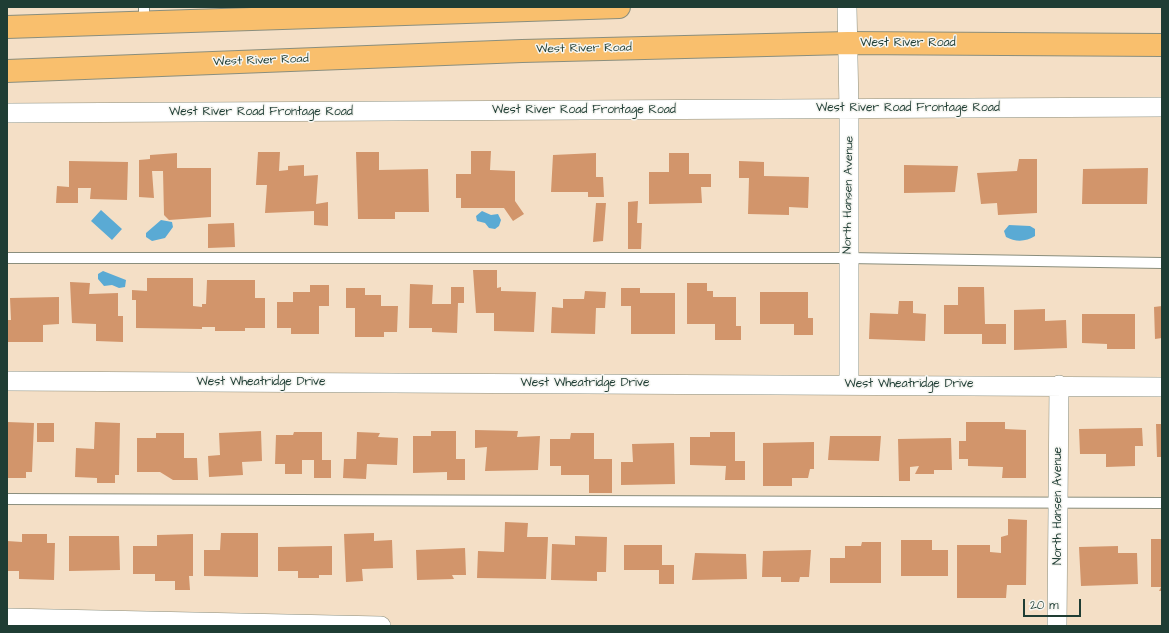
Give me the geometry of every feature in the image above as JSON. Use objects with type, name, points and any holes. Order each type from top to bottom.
[{"type":"main road","points":[[7,27],[144,14],[619,7]]},
{"type":"main road","name":"West River Road","points":[[7,71],[522,51],[848,43],[1162,45]]},
{"type":"street","name":"North Hansen Avenue","points":[[847,7],[849,109],[849,384]]},
{"type":"street","name":"West River Road Frontage Road","points":[[7,113],[1162,107]]},
{"type":"street","name":"West Wheatridge Drive","points":[[7,382],[849,384],[1162,387]]},
{"type":"street","name":"North Hansen Avenue","points":[[1057,626],[1059,385]]},
{"type":"street","points":[[7,618],[381,626]]},
{"type":"lane","points":[[7,258],[848,258],[1162,263]]},
{"type":"lane","points":[[7,499],[1162,503]]},
{"type":"water","points":[[101,210],[122,229],[112,240],[91,221]]},
{"type":"water","points":[[482,211],[491,215],[498,214],[501,220],[499,226],[495,229],[489,228],[485,223],[477,221],[476,216]]},
{"type":"water","points":[[161,220],[172,222],[173,227],[165,238],[152,241],[146,237],[146,233]]},
{"type":"water","points":[[1009,225],[1030,226],[1035,229],[1035,236],[1024,240],[1009,239],[1006,237],[1004,231]]},
{"type":"water","points":[[103,271],[126,280],[125,287],[119,288],[112,285],[104,286],[98,279],[98,274]]},
{"type":"building","points":[[471,151],[491,151],[490,170],[515,171],[515,201],[524,214],[513,221],[504,208],[461,208],[461,198],[456,198],[456,174],[471,174]]},
{"type":"building","points":[[258,152],[280,152],[279,171],[288,170],[288,166],[304,165],[304,176],[318,175],[316,204],[328,202],[328,226],[314,225],[314,211],[265,213],[267,185],[256,185]]},
{"type":"building","points":[[356,152],[379,152],[379,170],[428,169],[429,212],[395,212],[395,219],[358,219]]},
{"type":"building","points":[[177,153],[177,168],[211,168],[211,217],[169,220],[164,215],[163,171],[152,171],[154,198],[139,197],[139,160],[150,159],[150,155]]},
{"type":"building","points":[[596,153],[596,177],[603,177],[604,197],[588,197],[588,192],[551,192],[553,155]]},
{"type":"building","points":[[669,153],[689,153],[689,174],[711,174],[711,187],[701,187],[702,203],[649,204],[649,172],[669,172]]},
{"type":"building","points":[[1019,159],[1037,159],[1037,213],[998,215],[997,203],[981,204],[977,173],[1017,171]]},
{"type":"building","points":[[69,161],[128,162],[127,200],[90,199],[91,188],[78,188],[78,203],[56,203],[57,186],[69,187]]},
{"type":"building","points":[[739,161],[764,162],[764,176],[809,177],[808,208],[789,207],[789,215],[748,214],[749,178],[739,178]]},
{"type":"building","points":[[904,165],[958,166],[955,192],[904,193]]},
{"type":"building","points":[[1148,168],[1147,204],[1082,204],[1083,169]]},
{"type":"building","points":[[638,201],[637,223],[642,223],[641,249],[628,249],[628,202]]},
{"type":"building","points":[[596,203],[606,203],[603,241],[593,242]]},
{"type":"building","points":[[234,223],[235,247],[208,248],[208,224]]},
{"type":"building","points":[[473,270],[497,270],[497,288],[501,287],[501,291],[536,292],[534,332],[494,331],[494,313],[476,313]]},
{"type":"building","points":[[147,278],[193,278],[193,306],[202,307],[202,304],[206,304],[207,280],[255,280],[255,298],[265,298],[265,328],[245,328],[245,331],[215,331],[215,327],[202,327],[202,329],[136,328],[136,300],[132,300],[132,290],[147,291]]},
{"type":"building","points":[[70,282],[90,283],[89,294],[118,293],[118,316],[123,316],[123,342],[96,341],[96,324],[72,323]]},
{"type":"building","points":[[687,283],[707,283],[707,291],[713,291],[713,297],[736,297],[736,326],[741,326],[741,340],[715,340],[715,324],[687,324]]},
{"type":"building","points":[[410,284],[433,285],[432,304],[451,304],[451,287],[464,287],[464,303],[458,303],[457,333],[432,332],[432,328],[409,328]]},
{"type":"building","points":[[310,285],[329,285],[329,306],[319,306],[319,334],[291,334],[291,328],[277,328],[277,302],[293,302],[293,292],[310,292]]},
{"type":"building","points":[[958,287],[984,287],[985,324],[1006,324],[1006,344],[982,344],[982,334],[944,334],[944,305],[958,305]]},
{"type":"building","points":[[346,288],[365,288],[365,295],[381,295],[381,306],[398,306],[397,332],[384,332],[384,337],[355,337],[355,308],[346,308]]},
{"type":"building","points":[[621,288],[640,288],[640,293],[675,293],[675,334],[631,334],[631,306],[621,306]]},
{"type":"building","points":[[585,291],[606,292],[605,308],[596,308],[595,334],[551,333],[552,307],[563,308],[563,299],[584,299]]},
{"type":"building","points":[[760,292],[808,292],[808,318],[813,318],[813,335],[794,335],[794,324],[760,324]]},
{"type":"building","points":[[59,297],[59,324],[43,325],[43,342],[7,342],[7,320],[11,320],[10,298]]},
{"type":"building","points":[[899,301],[913,301],[913,313],[926,314],[925,341],[869,339],[870,313],[898,314]]},
{"type":"building","points":[[1162,306],[1162,338],[1155,339],[1154,307]]},
{"type":"building","points":[[1045,309],[1045,321],[1066,320],[1067,348],[1014,350],[1014,310]]},
{"type":"building","points":[[1082,314],[1135,314],[1135,349],[1107,349],[1107,344],[1082,343]]},
{"type":"building","points":[[7,422],[34,423],[32,472],[26,472],[26,478],[7,478]]},
{"type":"building","points":[[95,422],[120,423],[119,475],[115,475],[115,483],[97,483],[97,478],[75,477],[76,448],[94,449]]},
{"type":"building","points":[[966,422],[1005,422],[1005,429],[1026,430],[1026,478],[1002,478],[1003,467],[968,466],[968,459],[959,459],[959,441],[966,441]]},
{"type":"building","points":[[37,423],[54,423],[54,442],[37,442]]},
{"type":"building","points":[[1156,424],[1162,424],[1162,457],[1157,457]]},
{"type":"building","points":[[1142,428],[1143,446],[1135,446],[1135,466],[1106,467],[1106,454],[1080,454],[1079,429]]},
{"type":"building","points":[[475,430],[518,431],[517,437],[540,436],[538,470],[485,471],[487,447],[475,448]]},
{"type":"building","points":[[261,431],[262,461],[242,462],[243,475],[209,477],[208,456],[220,455],[219,433]]},
{"type":"building","points":[[431,431],[456,431],[456,459],[465,459],[465,480],[447,480],[447,472],[413,473],[413,436],[431,436]]},
{"type":"building","points":[[294,432],[322,432],[322,460],[331,460],[331,478],[314,478],[314,460],[302,460],[302,474],[285,474],[285,464],[275,464],[276,435],[293,435]]},
{"type":"building","points":[[357,432],[380,433],[378,437],[398,438],[397,465],[367,464],[366,479],[343,478],[344,459],[356,459]]},
{"type":"building","points":[[710,432],[735,432],[735,461],[745,461],[745,480],[725,480],[726,466],[690,465],[690,437],[710,437]]},
{"type":"building","points":[[156,433],[184,433],[184,458],[197,458],[198,480],[173,480],[160,472],[137,472],[137,438],[156,438]]},
{"type":"building","points":[[571,433],[594,433],[594,459],[612,459],[612,493],[589,493],[589,475],[561,475],[561,466],[550,466],[550,439],[570,439]]},
{"type":"building","points":[[830,436],[881,436],[879,461],[828,460]]},
{"type":"building","points":[[951,438],[952,470],[934,470],[934,474],[915,474],[919,466],[910,467],[910,481],[899,481],[898,439]]},
{"type":"building","points":[[814,442],[814,469],[810,469],[808,478],[792,478],[792,486],[763,486],[763,443]]},
{"type":"building","points":[[674,443],[675,484],[621,485],[621,462],[633,462],[632,444]]},
{"type":"building","points":[[1008,519],[1027,520],[1026,585],[1007,585],[1006,598],[957,598],[957,545],[990,545],[990,552],[1001,553],[1001,537],[1008,535]]},
{"type":"building","points":[[505,522],[528,523],[527,537],[548,537],[546,579],[477,578],[478,551],[504,552]]},
{"type":"building","points":[[221,533],[258,533],[258,577],[204,576],[204,550],[220,550]]},
{"type":"building","points":[[374,533],[374,541],[392,540],[393,568],[362,569],[363,581],[346,582],[344,534]]},
{"type":"building","points":[[22,534],[47,534],[47,543],[55,543],[54,580],[19,579],[19,571],[7,571],[7,541],[22,542]]},
{"type":"building","points":[[193,534],[193,576],[189,576],[190,590],[175,590],[175,581],[155,581],[155,574],[133,574],[133,546],[157,546],[157,535]]},
{"type":"building","points":[[69,536],[119,536],[120,570],[69,571]]},
{"type":"building","points":[[575,536],[607,537],[606,572],[597,572],[597,581],[551,580],[552,544],[575,545]]},
{"type":"building","points":[[1151,539],[1162,539],[1162,591],[1159,591],[1161,587],[1151,587]]},
{"type":"building","points":[[901,540],[932,540],[932,550],[948,550],[948,576],[901,576]]},
{"type":"building","points":[[862,542],[881,542],[881,583],[830,583],[830,558],[845,558],[845,546],[861,546]]},
{"type":"building","points":[[624,545],[662,545],[662,565],[674,565],[674,584],[659,584],[659,570],[624,570]]},
{"type":"building","points":[[332,546],[332,575],[319,575],[319,578],[298,578],[298,571],[278,571],[278,547]]},
{"type":"building","points":[[1118,546],[1118,553],[1137,553],[1138,584],[1081,586],[1079,547]]},
{"type":"building","points":[[465,548],[466,575],[452,575],[454,579],[417,580],[416,550]]},
{"type":"building","points":[[811,550],[809,577],[800,577],[799,582],[781,582],[781,577],[762,577],[763,551]]},
{"type":"building","points":[[695,553],[746,554],[747,579],[692,580]]}]
